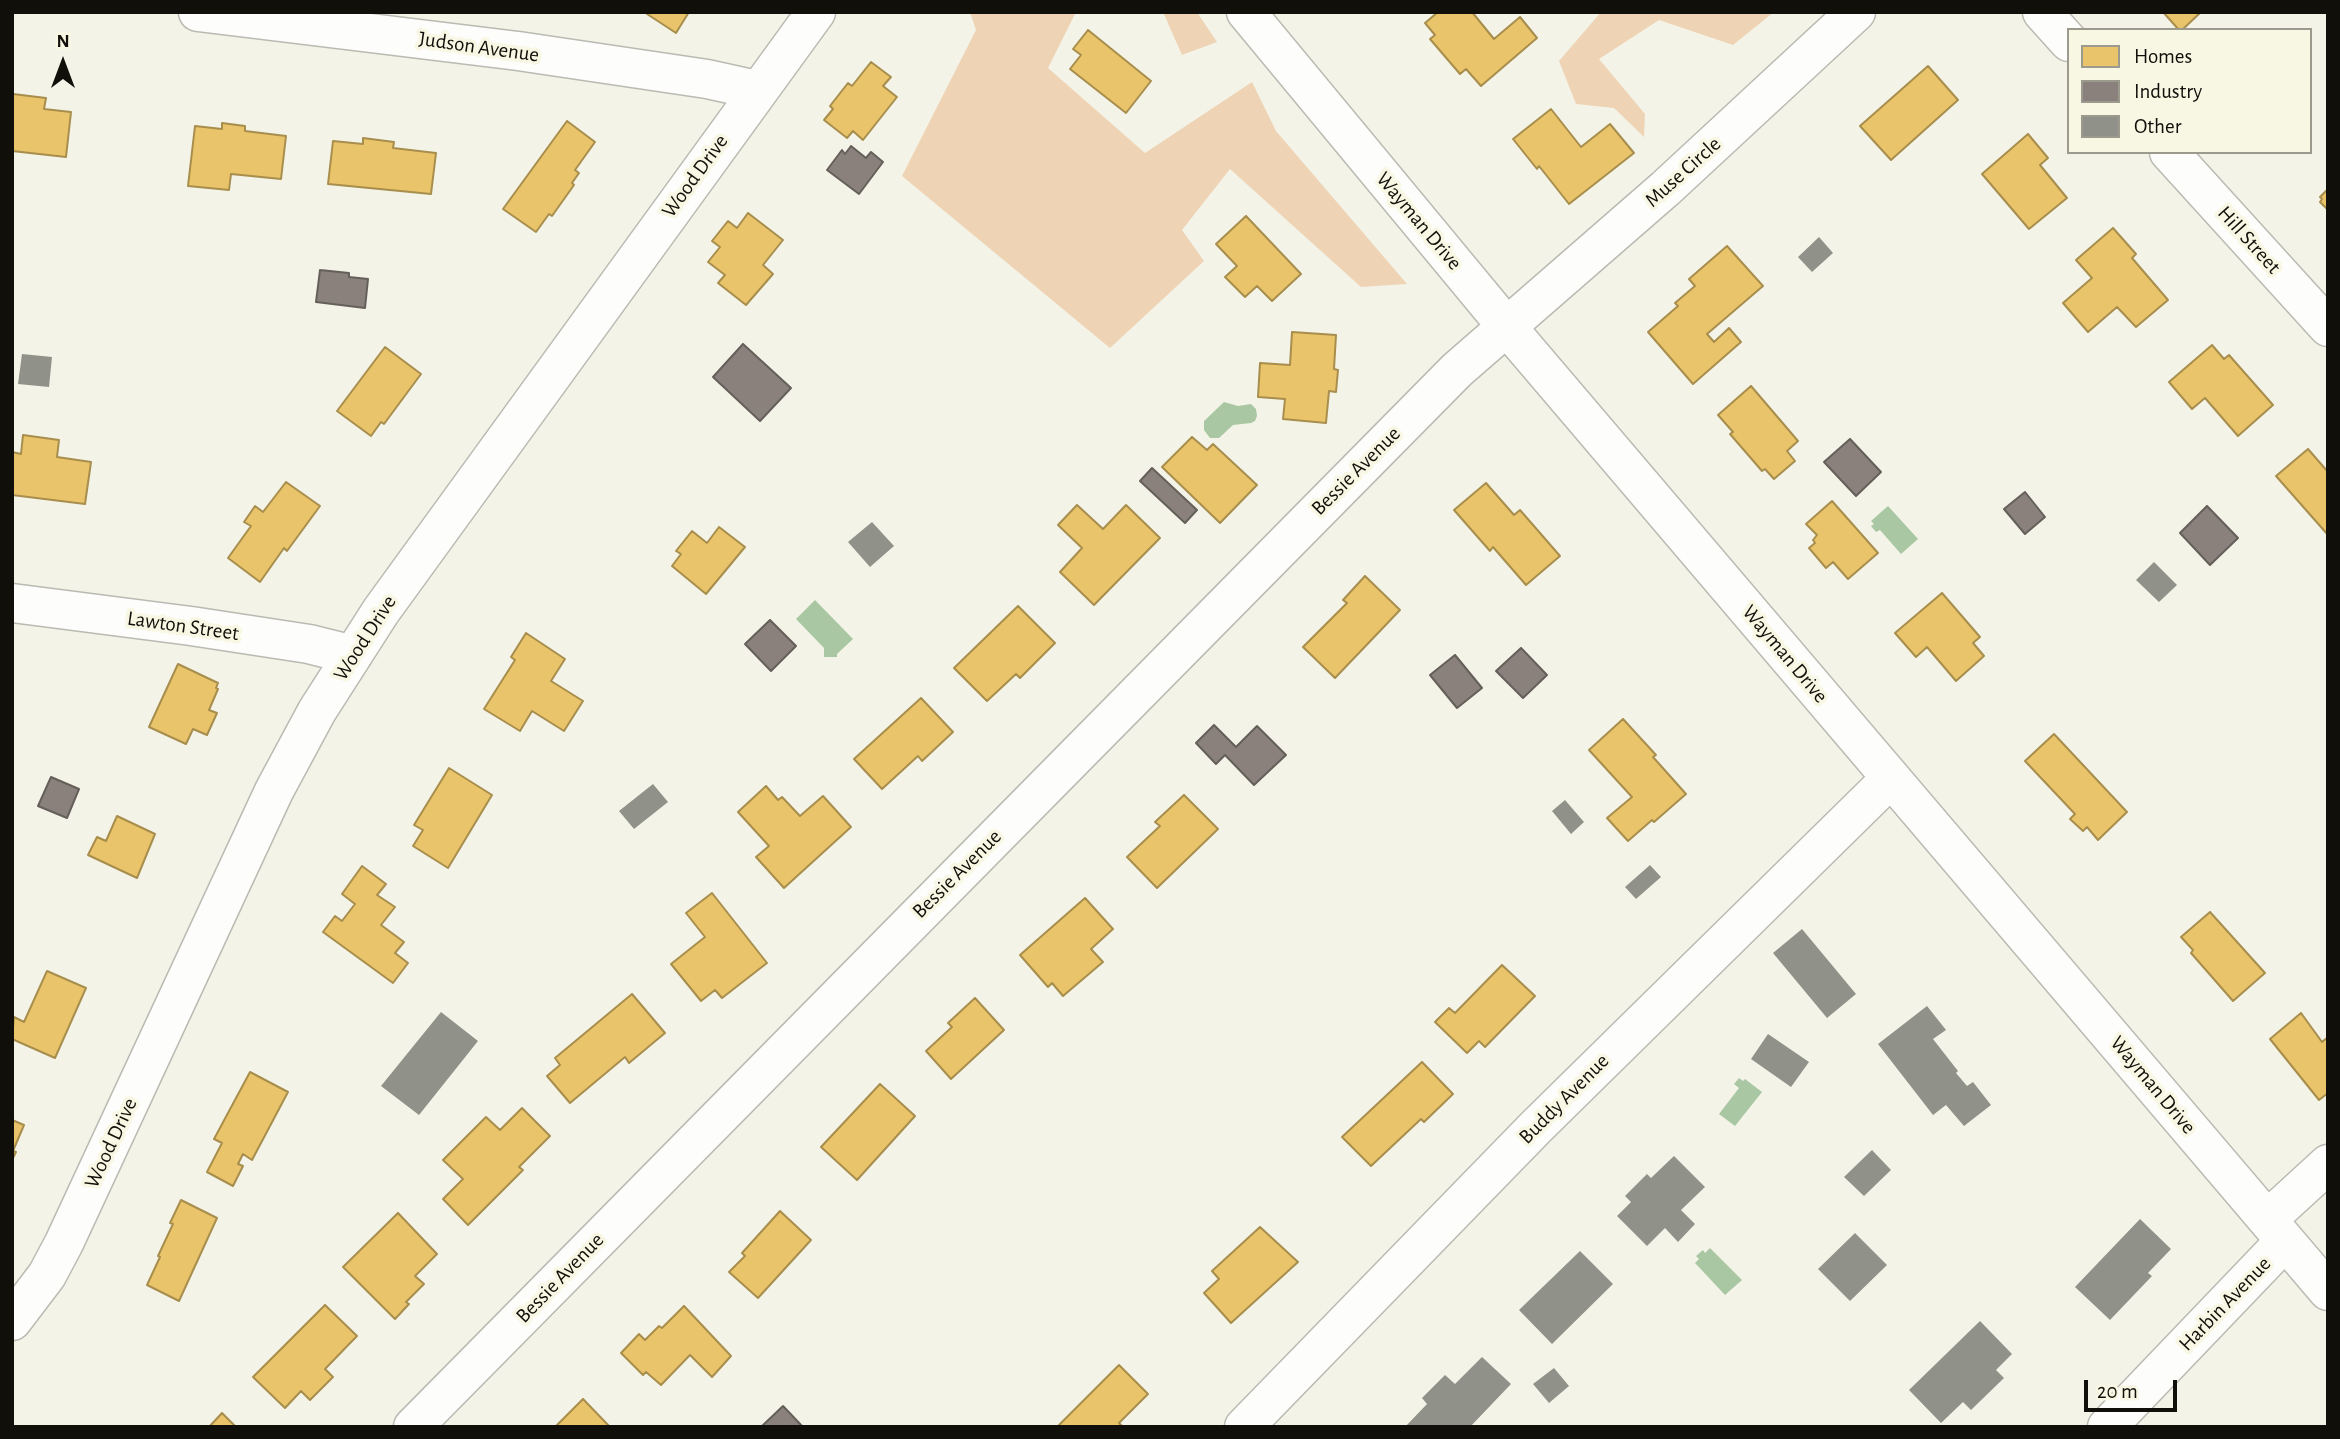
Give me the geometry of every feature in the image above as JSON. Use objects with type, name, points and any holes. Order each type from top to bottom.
[{"type":"street","name":"Judson Avenue","points":[[198,12],[518,51],[707,79],[757,90]]},
{"type":"street","name":"Wood Drive","points":[[12,1321],[47,1275],[64,1244],[274,791],[317,711],[381,611],[816,12]]},
{"type":"street","name":"Wayman Drive","points":[[1246,12],[1507,327],[2328,1291]]},
{"type":"street","name":"Muse Circle","points":[[1507,327],[1666,188],[1856,12]]},
{"type":"street","points":[[2042,12],[2067,40]]},
{"type":"street","name":"Hill Street","points":[[2171,154],[2328,327]]},
{"type":"street","name":"Bessie Avenue","points":[[413,1427],[1457,370],[1507,327]]},
{"type":"street","name":"Lawton Street","points":[[12,603],[191,626],[309,644],[353,655]]},
{"type":"street","name":"Buddy Avenue","points":[[1244,1427],[1536,1127],[1891,778]]},
{"type":"street","name":"Harbin Avenue","points":[[2107,1427],[2276,1230],[2328,1164]]},
{"type":"shaded area","points":[[970,12],[1076,12],[1048,68],[1145,153],[1252,82],[1276,131],[1407,284],[1361,287],[1230,169],[1182,230],[1204,261],[1110,348],[902,176],[976,30]]},
{"type":"shaded area","points":[[1163,12],[1197,12],[1217,42],[1182,55]]},
{"type":"shaded area","points":[[1601,12],[1774,12],[1733,45],[1659,20],[1599,59],[1645,114],[1644,137],[1614,108],[1576,104],[1559,61]]},
{"type":"shaded area","points":[[1224,402],[1238,406],[1251,404],[1256,409],[1257,416],[1251,423],[1233,425],[1219,438],[1210,438],[1204,430],[1204,421]]},
{"type":"shaded area","points":[[1888,506],[1918,539],[1901,554],[1880,530],[1876,532],[1871,526],[1874,524],[1871,521]]},
{"type":"shaded area","points":[[815,600],[853,639],[837,657],[824,657],[824,648],[796,619]]},
{"type":"shaded area","points":[[1739,1078],[1743,1081],[1745,1079],[1762,1092],[1735,1126],[1719,1114],[1739,1088],[1734,1084]]},
{"type":"shaded area","points":[[1710,1248],[1742,1280],[1725,1295],[1695,1263],[1699,1259],[1696,1256]]},
{"type":"building: Homes","points":[[644,12],[689,12],[676,33]]},
{"type":"building: Homes","points":[[1438,12],[1472,12],[1494,39],[1520,17],[1537,38],[1481,86],[1466,69],[1460,74],[1430,39],[1435,35],[1425,23]]},
{"type":"building: Homes","points":[[2163,12],[2201,12],[2184,28],[2177,28]]},
{"type":"building: Homes","points":[[1088,30],[1151,81],[1126,113],[1070,69],[1081,55],[1073,49]]},
{"type":"building: Homes","points":[[871,62],[891,77],[883,86],[897,97],[863,140],[853,131],[847,138],[824,120],[833,109],[830,106],[848,83],[852,86]]},
{"type":"building: Homes","points":[[1928,66],[1958,100],[1891,160],[1860,126]]},
{"type":"building: Homes","points":[[13,94],[46,98],[44,109],[71,112],[66,157],[12,151]]},
{"type":"building: Homes","points":[[1551,109],[1581,147],[1610,124],[1634,153],[1569,204],[1513,139]]},
{"type":"building: Homes","points":[[567,121],[595,142],[575,170],[579,173],[572,183],[574,185],[552,216],[549,214],[536,232],[503,209]]},
{"type":"building: Homes","points":[[222,123],[245,126],[245,131],[286,136],[281,179],[231,174],[229,190],[188,186],[195,126],[222,129]]},
{"type":"building: Homes","points":[[2028,134],[2048,158],[2040,165],[2067,198],[2029,229],[1982,174]]},
{"type":"building: Homes","points":[[363,138],[394,142],[393,148],[436,153],[431,194],[328,184],[333,141],[363,144]]},
{"type":"building: Homes","points":[[2328,189],[2328,210],[2320,202],[2320,197]]},
{"type":"building: Homes","points":[[748,213],[783,240],[763,265],[773,274],[746,305],[718,283],[725,275],[708,262],[720,247],[712,241],[728,221],[737,228]]},
{"type":"building: Homes","points":[[1246,216],[1301,274],[1272,301],[1257,286],[1245,297],[1225,277],[1237,266],[1216,244]]},
{"type":"building: Homes","points":[[2113,228],[2136,254],[2132,258],[2168,300],[2136,327],[2117,307],[2088,332],[2063,303],[2092,278],[2076,260]]},
{"type":"building: Homes","points":[[1727,246],[1763,286],[1707,334],[1714,342],[1729,328],[1741,342],[1693,384],[1648,332],[1678,306],[1675,303],[1695,286],[1689,279]]},
{"type":"building: Homes","points":[[1292,332],[1336,335],[1336,392],[1329,391],[1326,423],[1283,419],[1285,399],[1258,397],[1260,363],[1290,365]]},
{"type":"building: Homes","points":[[2212,345],[2224,359],[2229,355],[2273,405],[2238,436],[2205,398],[2192,409],[2169,382]]},
{"type":"building: Homes","points":[[385,347],[421,374],[384,424],[381,422],[371,436],[337,411]]},
{"type":"building: Homes","points":[[1751,386],[1798,441],[1787,451],[1795,461],[1774,479],[1765,469],[1762,471],[1730,434],[1733,432],[1718,415]]},
{"type":"building: Homes","points":[[23,435],[59,440],[57,457],[91,462],[85,504],[12,495],[12,452],[21,454]]},
{"type":"building: Homes","points":[[1192,437],[1207,450],[1213,444],[1257,485],[1220,523],[1162,467]]},
{"type":"building: Homes","points":[[2308,449],[2328,472],[2328,535],[2276,476]]},
{"type":"building: Homes","points":[[286,482],[320,506],[287,551],[284,548],[260,582],[228,558],[251,526],[244,522],[255,506],[263,512]]},
{"type":"building: Homes","points":[[1486,483],[1514,515],[1520,510],[1560,556],[1526,585],[1493,547],[1490,551],[1454,510]]},
{"type":"building: Homes","points":[[1832,501],[1878,553],[1848,579],[1833,562],[1826,568],[1809,548],[1815,543],[1813,540],[1817,535],[1806,524]]},
{"type":"building: Homes","points":[[1077,505],[1103,529],[1126,505],[1160,538],[1094,605],[1060,572],[1082,548],[1058,525]]},
{"type":"building: Homes","points":[[719,527],[745,547],[706,594],[672,566],[681,554],[676,551],[692,531],[707,543]]},
{"type":"building: Homes","points":[[1365,576],[1400,610],[1335,678],[1303,647],[1347,603],[1343,600]]},
{"type":"building: Homes","points":[[1942,593],[1980,637],[1973,643],[1984,656],[1956,681],[1927,647],[1916,657],[1895,633]]},
{"type":"building: Homes","points":[[1018,606],[1055,643],[1020,678],[1016,674],[987,701],[954,668]]},
{"type":"building: Homes","points":[[526,633],[565,659],[551,681],[583,701],[564,731],[532,711],[520,731],[484,709],[515,660],[511,657]]},
{"type":"building: Homes","points":[[178,664],[218,683],[209,710],[217,713],[207,735],[193,729],[186,744],[149,727]]},
{"type":"building: Homes","points":[[921,698],[953,732],[922,761],[918,756],[882,789],[854,759]]},
{"type":"building: Homes","points":[[1623,719],[1656,755],[1653,757],[1686,794],[1628,841],[1607,818],[1632,797],[1589,750]]},
{"type":"building: Homes","points":[[2054,734],[2127,812],[2098,840],[2087,827],[2083,831],[2070,819],[2075,814],[2025,761]]},
{"type":"building: Homes","points":[[449,768],[492,795],[448,868],[413,846],[423,830],[414,825]]},
{"type":"building: Homes","points":[[766,786],[778,800],[782,797],[800,816],[823,796],[851,827],[784,888],[756,857],[769,846],[738,812]]},
{"type":"building: Homes","points":[[1184,795],[1218,829],[1157,888],[1127,857],[1160,826],[1155,822]]},
{"type":"building: Homes","points":[[117,816],[155,834],[137,878],[88,855],[97,837],[106,841]]},
{"type":"building: Homes","points":[[362,866],[386,884],[377,895],[395,907],[381,925],[404,942],[395,953],[408,963],[393,983],[323,932],[335,916],[342,921],[355,904],[342,894]]},
{"type":"building: Homes","points":[[712,893],[767,963],[722,998],[715,990],[701,1001],[671,964],[705,937],[686,913]]},
{"type":"building: Homes","points":[[1085,898],[1113,929],[1091,949],[1103,962],[1063,996],[1052,983],[1048,987],[1020,955]]},
{"type":"building: Homes","points":[[2210,912],[2265,973],[2233,1001],[2191,953],[2193,950],[2181,937]]},
{"type":"building: Homes","points":[[1502,965],[1535,996],[1485,1047],[1479,1041],[1467,1053],[1435,1022],[1449,1008],[1455,1013]]},
{"type":"building: Homes","points":[[47,971],[86,988],[55,1058],[12,1039],[14,1017],[24,1022]]},
{"type":"building: Homes","points":[[632,994],[665,1033],[629,1063],[625,1057],[570,1103],[547,1076],[560,1065],[555,1058]]},
{"type":"building: Homes","points":[[975,998],[1004,1030],[951,1079],[926,1051],[952,1027],[948,1023]]},
{"type":"building: Homes","points":[[2301,1013],[2322,1042],[2328,1037],[2328,1093],[2319,1100],[2270,1039]]},
{"type":"building: Homes","points":[[1422,1062],[1453,1094],[1424,1122],[1421,1119],[1371,1166],[1342,1137]]},
{"type":"building: Homes","points":[[250,1072],[288,1092],[252,1160],[243,1154],[238,1164],[243,1166],[233,1186],[207,1172],[222,1143],[214,1139]]},
{"type":"building: Homes","points":[[880,1084],[915,1116],[857,1180],[821,1147]]},
{"type":"building: Homes","points":[[522,1108],[550,1136],[519,1167],[523,1170],[468,1225],[443,1199],[463,1179],[443,1160],[486,1117],[500,1130]]},
{"type":"building: Homes","points":[[12,1120],[24,1125],[12,1160]]},
{"type":"building: Homes","points":[[181,1200],[217,1218],[179,1301],[147,1285]]},
{"type":"building: Homes","points":[[780,1211],[811,1240],[758,1298],[729,1272],[745,1256],[742,1253]]},
{"type":"building: Homes","points":[[398,1213],[437,1254],[415,1276],[424,1284],[406,1302],[409,1304],[395,1319],[343,1267]]},
{"type":"building: Homes","points":[[1260,1227],[1298,1262],[1231,1323],[1204,1293],[1219,1279],[1212,1271]]},
{"type":"building: Homes","points":[[325,1305],[357,1336],[325,1369],[333,1377],[310,1400],[301,1391],[285,1408],[253,1377]]},
{"type":"building: Homes","points":[[684,1306],[731,1356],[712,1377],[690,1355],[661,1385],[646,1372],[643,1375],[621,1353],[639,1334],[645,1340],[659,1326],[662,1328]]},
{"type":"building: Homes","points":[[1119,1365],[1148,1394],[1119,1423],[1123,1427],[1057,1427]]},
{"type":"building: Homes","points":[[583,1399],[610,1427],[555,1427]]},
{"type":"building: Homes","points":[[222,1413],[236,1427],[209,1427]]},
{"type":"building: Industry","points":[[851,146],[866,158],[871,152],[883,162],[859,194],[827,170],[842,150],[845,154]]},
{"type":"building: Industry","points":[[320,270],[349,273],[349,277],[368,279],[365,308],[316,302]]},
{"type":"building: Industry","points":[[743,344],[791,388],[760,421],[713,377]]},
{"type":"building: Industry","points":[[1850,439],[1881,472],[1856,496],[1824,462]]},
{"type":"building: Industry","points":[[1152,468],[1197,510],[1185,523],[1140,481]]},
{"type":"building: Industry","points":[[2025,492],[2045,517],[2025,534],[2004,509]]},
{"type":"building: Industry","points":[[2207,506],[2238,538],[2210,565],[2180,533]]},
{"type":"building: Industry","points":[[770,620],[796,646],[771,671],[745,644]]},
{"type":"building: Industry","points":[[1521,648],[1547,675],[1523,698],[1496,671]]},
{"type":"building: Industry","points":[[1455,655],[1482,688],[1457,708],[1430,675]]},
{"type":"building: Industry","points":[[1214,725],[1236,747],[1257,726],[1286,755],[1254,785],[1225,755],[1216,764],[1196,743]]},
{"type":"building: Industry","points":[[51,777],[79,789],[67,818],[38,806]]},
{"type":"building: Industry","points":[[783,1406],[803,1427],[761,1427]]},
{"type":"building: Other","points":[[1819,237],[1833,253],[1812,272],[1798,257]]},
{"type":"building: Other","points":[[22,354],[52,357],[49,387],[18,384]]},
{"type":"building: Other","points":[[872,522],[894,546],[870,567],[848,542]]},
{"type":"building: Other","points":[[2154,562],[2177,585],[2159,602],[2136,580]]},
{"type":"building: Other","points":[[653,784],[668,802],[634,829],[619,811]]},
{"type":"building: Other","points":[[1565,800],[1584,822],[1571,834],[1552,811]]},
{"type":"building: Other","points":[[1650,865],[1661,877],[1636,899],[1625,887]]},
{"type":"building: Other","points":[[1802,929],[1856,994],[1827,1018],[1773,953]]},
{"type":"building: Other","points":[[1927,1006],[1946,1030],[1933,1039],[1967,1086],[1973,1082],[1991,1105],[1964,1126],[1946,1105],[1933,1115],[1878,1044]]},
{"type":"building: Other","points":[[441,1012],[478,1041],[419,1115],[381,1086]]},
{"type":"building: Other","points":[[1768,1034],[1809,1062],[1791,1087],[1751,1059]]},
{"type":"building: Other","points":[[1872,1150],[1891,1170],[1864,1196],[1844,1177]]},
{"type":"building: Other","points":[[1674,1156],[1705,1187],[1681,1210],[1695,1224],[1678,1242],[1665,1228],[1647,1246],[1617,1216],[1631,1202],[1625,1196],[1647,1174],[1651,1178]]},
{"type":"building: Other","points":[[2140,1219],[2171,1249],[2148,1273],[2152,1276],[2110,1320],[2075,1287]]},
{"type":"building: Other","points":[[1855,1233],[1887,1265],[1850,1301],[1818,1269]]},
{"type":"building: Other","points":[[1580,1251],[1613,1284],[1552,1344],[1519,1310]]},
{"type":"building: Other","points":[[1980,1321],[2012,1354],[1996,1370],[2004,1378],[1971,1410],[1963,1402],[1941,1423],[1909,1390]]},
{"type":"building: Other","points":[[1482,1357],[1511,1384],[1470,1427],[1405,1427],[1427,1404],[1422,1398],[1445,1375],[1455,1384]]},
{"type":"building: Other","points":[[1554,1368],[1569,1386],[1549,1403],[1533,1384]]}]
